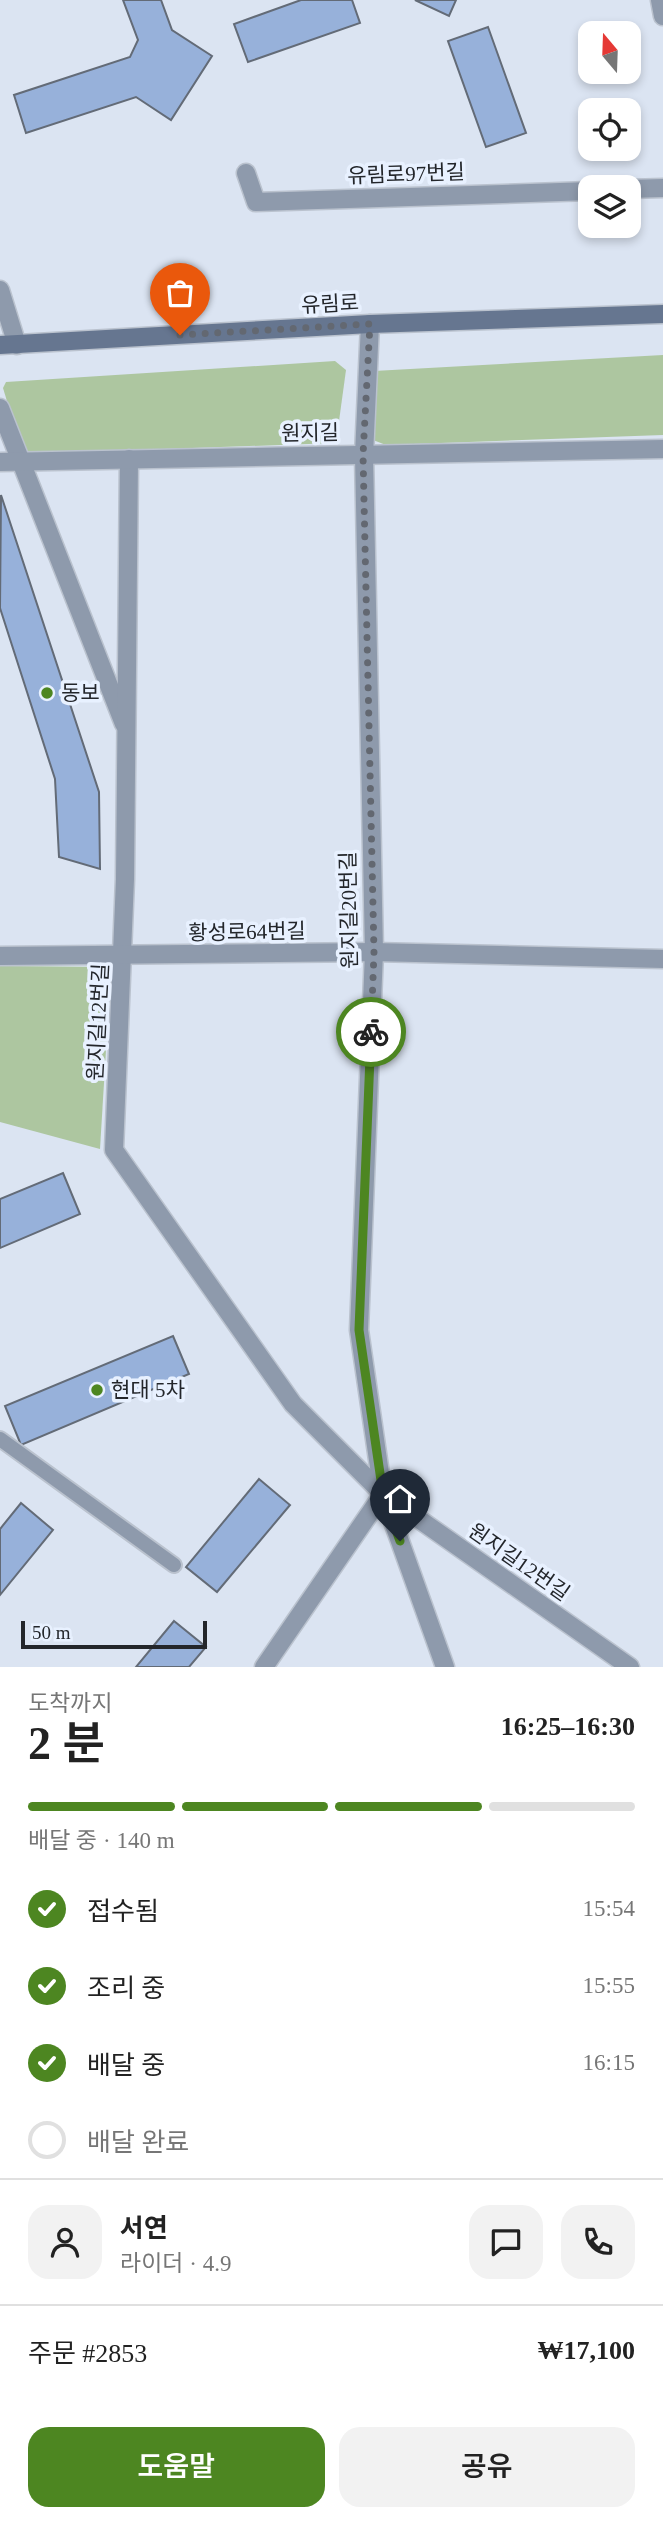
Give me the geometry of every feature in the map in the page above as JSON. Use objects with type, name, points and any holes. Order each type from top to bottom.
[{"type":"street","points":[[660,0],[663,16]]},
{"type":"street","name":"유림로97번길","points":[[246,173],[256,202],[578,191]]},
{"type":"street","points":[[641,189],[663,188]]},
{"type":"street","points":[[0,290],[9,345]]},
{"type":"street","name":"유림로","points":[[9,345],[370,324],[663,314]]},
{"type":"street","name":"원지길20번길","points":[[370,324],[363,455],[374,952],[359,1330],[383,1494]]},
{"type":"street","points":[[0,408],[128,734]]},
{"type":"street","name":"원지길","points":[[0,462],[663,449]]},
{"type":"street","name":"원지길12번길","points":[[129,460],[128,734],[123,956],[114,1150],[293,1404],[383,1494],[630,1667]]},
{"type":"street","name":"황성로64번길","points":[[0,956],[374,952],[663,959]]},
{"type":"street","points":[[264,1667],[383,1494]]},
{"type":"street","name":"원지길12번길","points":[[383,1494],[445,1667]]},
{"type":"lane","points":[[0,1440],[174,1565]]},
{"type":"green space","points":[[663,355],[663,435],[386,445],[373,440],[374,371]]},
{"type":"green space","points":[[335,361],[346,370],[336,443],[23,454],[3,388],[6,382]]},
{"type":"green space","points":[[0,966],[111,967],[100,1149],[0,1122]]},
{"type":"building","points":[[123,0],[161,0],[172,30],[212,56],[171,120],[136,97],[26,133],[14,95],[130,57],[138,40]]},
{"type":"building","points":[[301,0],[352,0],[360,23],[248,62],[234,24]]},
{"type":"building","points":[[415,0],[456,0],[449,16]]},
{"type":"building","points":[[488,27],[526,133],[486,147],[448,41]]},
{"type":"building","name":"동보","points":[[1,495],[99,792],[100,869],[59,857],[55,779],[0,608]]},
{"type":"building","points":[[63,1173],[80,1214],[0,1248],[0,1199]]},
{"type":"building","name":"현대 5차","points":[[173,1336],[189,1374],[21,1445],[5,1406]]},
{"type":"building","points":[[259,1479],[290,1505],[217,1592],[186,1567]]},
{"type":"building","points":[[21,1503],[53,1530],[0,1595],[0,1529]]},
{"type":"building","points":[[174,1621],[206,1647],[189,1667],[136,1667]]},
{"type":"way so far","points":[[180,335],[370,324],[363,455],[374,952],[371,1032]]},
{"type":"place","name":"동보","points":[[47,693]]},
{"type":"place","name":"현대 5차","points":[[97,1390]]},
{"type":"route","points":[[371,1032],[359,1330],[383,1494],[400,1541]]}]
